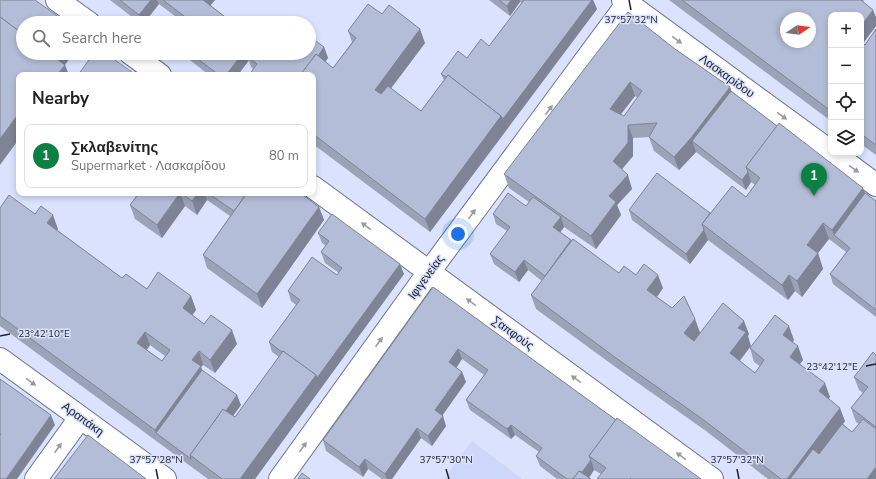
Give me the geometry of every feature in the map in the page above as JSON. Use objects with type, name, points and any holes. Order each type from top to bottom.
[{"type":"street","points":[[57,0],[79,16]]},
{"type":"street","name":"Λασκαρίδου","points":[[627,1],[828,149]]},
{"type":"street","name":"Ιφιγενείας","points":[[280,479],[627,1]]},
{"type":"street","points":[[140,60],[156,72]]},
{"type":"street","name":"Λασκαρίδου","points":[[837,156],[876,185]]},
{"type":"street","name":"Σαπφούς","points":[[316,189],[712,479]]},
{"type":"street","name":"Αραπάκη","points":[[0,359],[165,479]]},
{"type":"street","points":[[36,479],[80,418]]},
{"type":"shaded area","points":[[472,441],[521,478],[521,479],[444,479]]},
{"type":"building","points":[[0,0],[35,0],[57,16],[16,16],[16,29],[0,17]]},
{"type":"building","points":[[120,0],[151,0],[139,15]]},
{"type":"building","points":[[163,0],[203,0],[224,16],[184,16]]},
{"type":"building","points":[[499,0],[511,0],[507,6]]},
{"type":"building","points":[[524,0],[592,0],[503,119],[448,75],[446,77],[441,74],[458,51],[467,58],[481,39],[489,46]]},
{"type":"building","points":[[682,0],[861,0],[873,10],[864,22],[864,12],[828,12],[828,109]]},
{"type":"building","points":[[368,4],[382,14],[389,5],[420,29],[375,90],[381,94],[388,86],[421,111],[448,75],[501,116],[425,219],[316,136],[316,72],[302,72],[311,60],[316,60],[316,54],[333,68],[356,38],[348,31]]},
{"type":"building","points":[[628,12],[675,49],[730,87],[691,138],[674,157],[649,137],[657,123],[628,125],[628,143],[613,161],[628,175],[609,196],[616,202],[591,236],[504,174]],"holes":[[[630,82],[642,91],[624,116],[610,109]]]},
{"type":"building","points":[[0,17],[16,29],[16,60],[58,60],[65,65],[59,72],[16,72],[16,117],[0,139]]},
{"type":"building","points":[[876,29],[876,145],[864,136],[864,44],[865,45]]},
{"type":"building","points":[[316,41],[324,47],[318,56],[316,54]]},
{"type":"building","points":[[89,60],[115,60],[132,72],[80,72]]},
{"type":"building","points":[[199,60],[238,60],[228,72],[215,72]]},
{"type":"building","points":[[252,60],[311,60],[302,72],[251,72],[257,64]]},
{"type":"building","points":[[731,91],[777,126],[746,167],[748,172],[742,180],[692,141]]},
{"type":"building","points":[[779,123],[863,188],[832,230],[823,223],[807,245],[818,253],[797,281],[789,275],[782,285],[702,224],[732,186],[746,197],[760,178],[746,167]]},
{"type":"building","points":[[657,173],[710,213],[702,224],[704,230],[686,254],[629,210]]},
{"type":"building","points":[[508,193],[526,206],[533,197],[561,217],[553,227],[571,240],[545,276],[524,260],[515,272],[490,254],[510,227],[493,214]]},
{"type":"building","points":[[865,193],[876,201],[876,310],[830,274],[850,248],[834,235]]},
{"type":"building","points":[[9,195],[35,214],[41,206],[53,215],[47,223],[122,278],[126,274],[147,289],[158,272],[191,296],[183,308],[204,324],[211,315],[232,330],[210,360],[199,351],[192,360],[201,366],[155,430],[0,316],[0,208]],"holes":[[[145,332],[170,350],[162,361],[137,343]]]},
{"type":"building","points":[[137,196],[178,196],[157,225],[130,205]]},
{"type":"building","points":[[185,196],[196,196],[192,201]]},
{"type":"building","points":[[212,196],[245,196],[234,211]]},
{"type":"building","points":[[245,196],[304,196],[319,207],[257,294],[203,255]]},
{"type":"building","points":[[332,214],[400,264],[317,378],[316,375],[269,342],[300,300],[288,291],[312,257],[337,275],[342,268],[321,252],[329,241],[318,233]]},
{"type":"building","points":[[573,239],[619,273],[624,266],[636,275],[644,264],[658,275],[647,290],[672,308],[684,296],[695,319],[684,333],[694,341],[723,303],[744,321],[738,328],[746,332],[730,353],[755,373],[764,360],[750,348],[775,315],[789,326],[783,335],[798,346],[790,357],[825,383],[819,391],[840,408],[787,479],[781,479],[701,418],[616,358],[531,295]]},
{"type":"building","points":[[433,287],[616,420],[589,456],[591,460],[582,472],[579,471],[573,479],[567,479],[536,456],[542,448],[511,425],[507,429],[466,400],[488,370],[458,349],[449,362],[462,372],[435,410],[443,416],[428,436],[417,428],[385,474],[365,459],[359,467],[323,440]]},
{"type":"building","points":[[283,351],[316,375],[240,479],[222,479],[190,455],[223,409],[235,417]]},
{"type":"building","points":[[873,352],[876,355],[876,427],[851,408],[868,387],[854,377]]},
{"type":"building","points":[[202,370],[237,395],[226,411],[223,409],[190,455],[191,459],[156,433]]},
{"type":"building","points":[[0,379],[51,415],[6,479],[0,479]]},
{"type":"building","points":[[617,418],[701,479],[597,479],[606,468],[589,456]]},
{"type":"building","points":[[863,419],[876,429],[876,467],[867,479],[790,479],[813,449],[819,454],[842,424],[852,432]]},
{"type":"building","points":[[88,435],[146,479],[54,479]]},
{"type":"building","points":[[579,471],[591,479],[573,479]]},
{"type":"building","points":[[302,473],[310,479],[298,479]]},
{"type":"place","name":"Σκλαβενίτης","points":[[814,196]]}]
